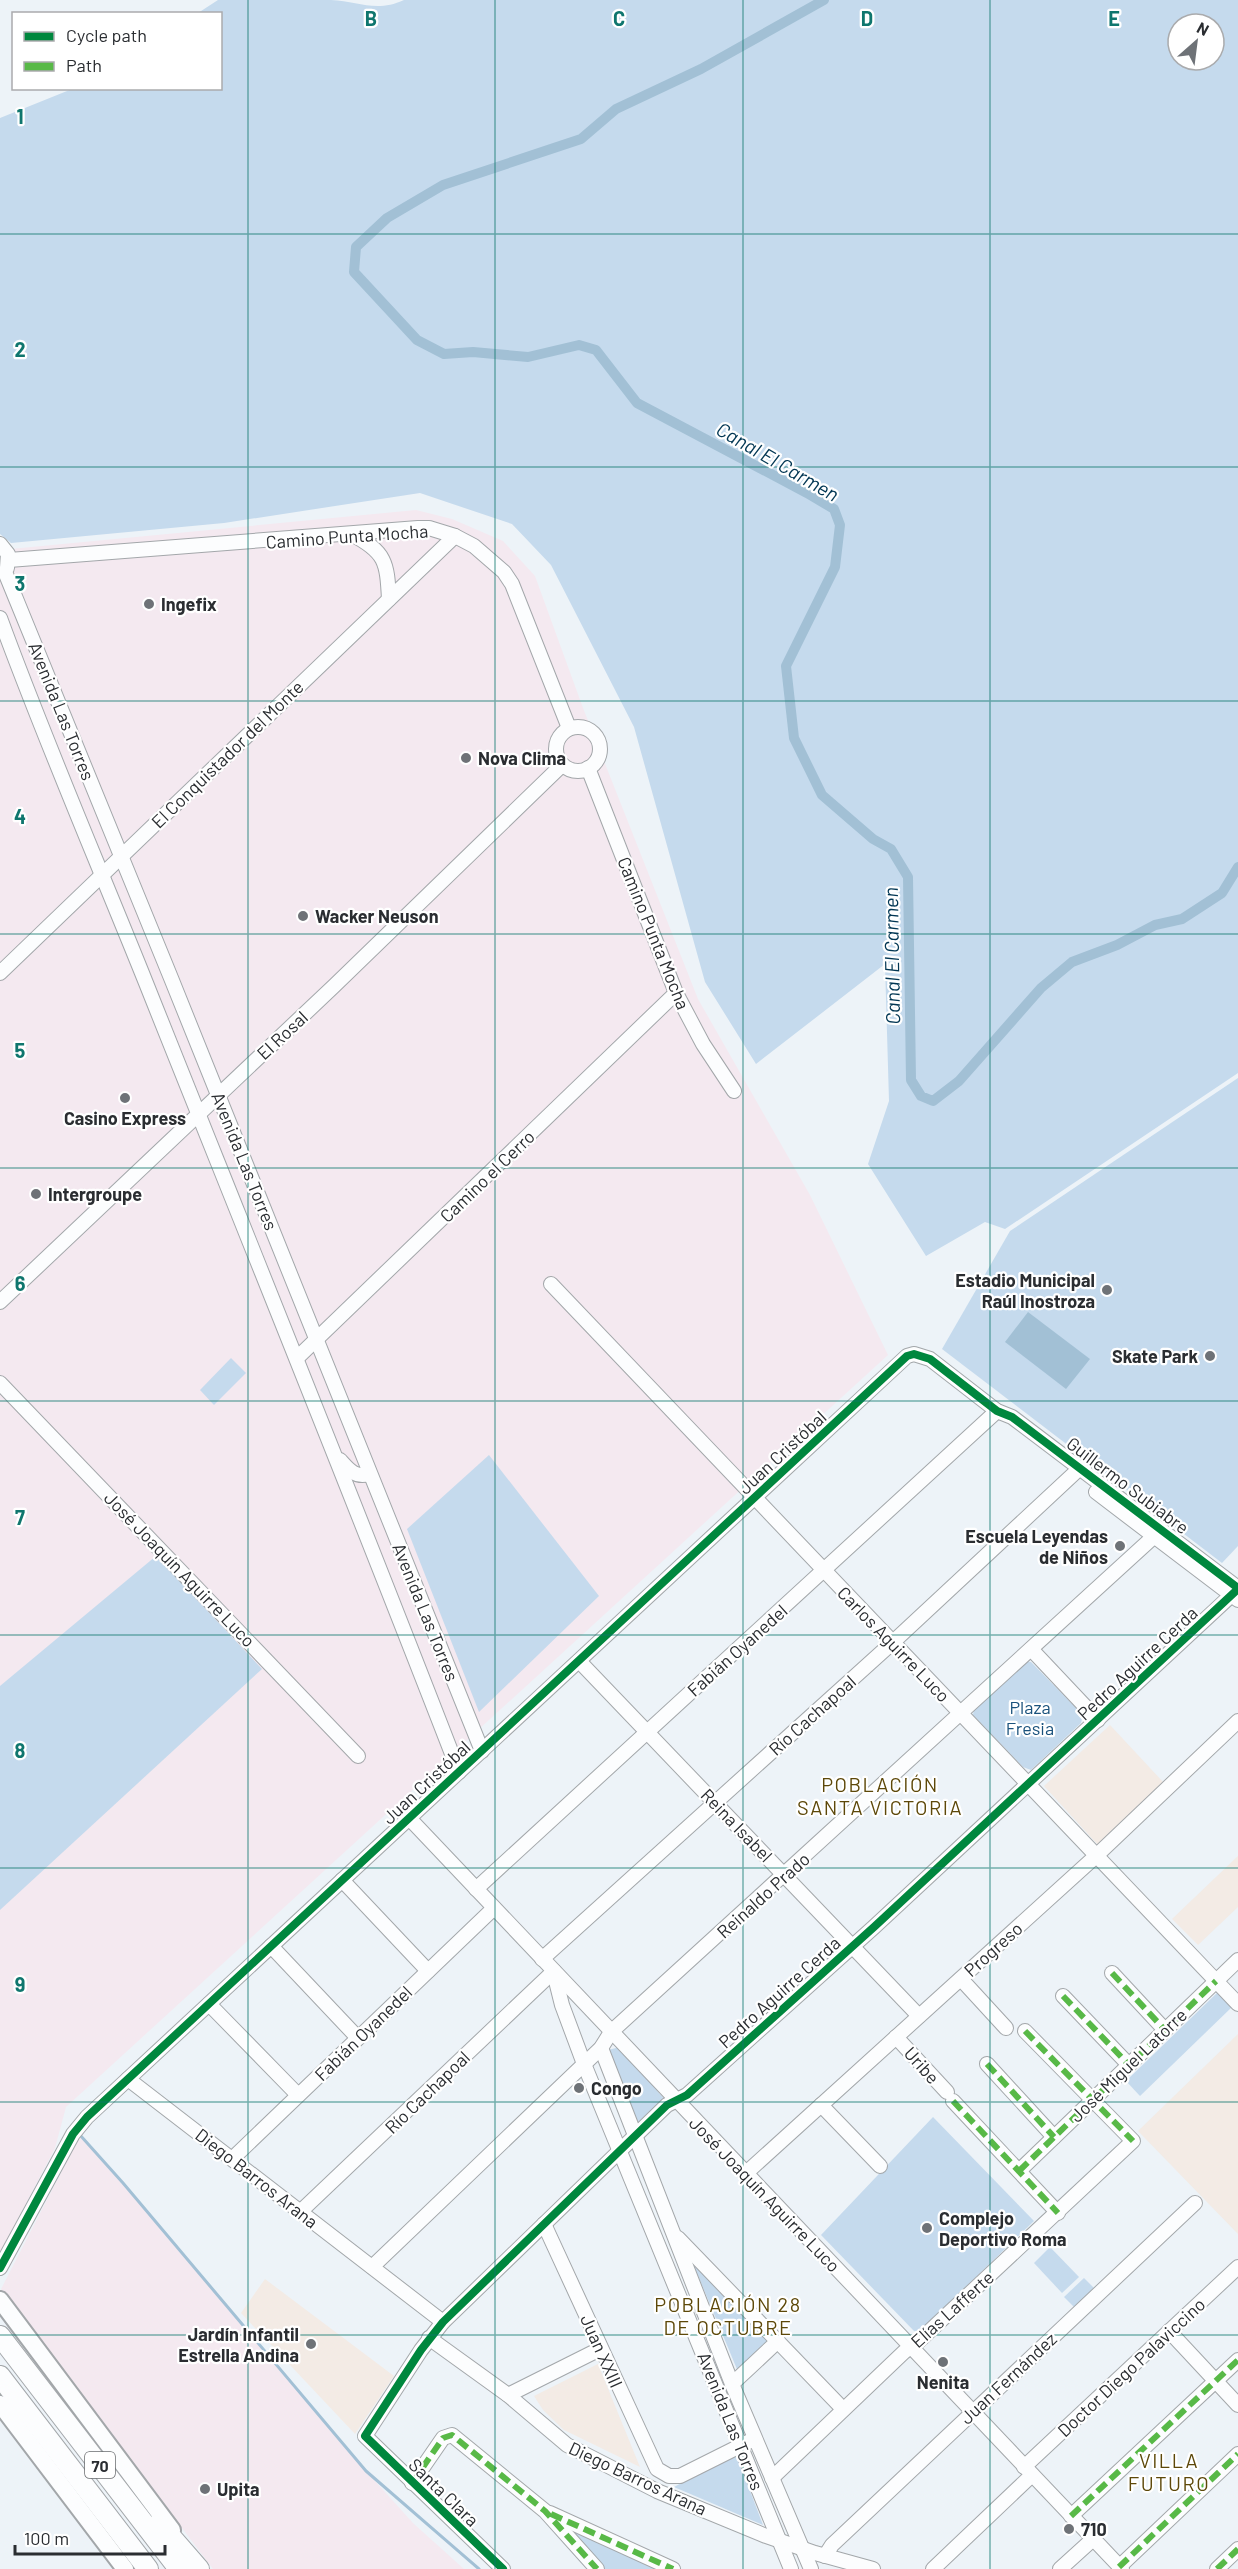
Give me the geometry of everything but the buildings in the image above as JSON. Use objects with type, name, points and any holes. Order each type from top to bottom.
[{"type":"highway","name":"70","points":[[0,2336],[179,2569]]},
{"type":"highway","points":[[20,2362],[200,2569]]},
{"type":"highway","name":"70","points":[[0,2376],[148,2569]]},
{"type":"highway","points":[[98,2503],[138,2569]]},
{"type":"main road","points":[[0,2300],[200,2569]]},
{"type":"main road","points":[[0,2404],[125,2569]]},
{"type":"main road","points":[[58,2480],[66,2504],[114,2569]]},
{"type":"street","name":"Camino Punta Mocha","points":[[4,569],[429,528],[455,536],[493,560],[512,584],[569,728]]},
{"type":"street","points":[[351,534],[372,545],[383,559],[387,574],[388,599]]},
{"type":"street","name":"El Conquistador del Monte","points":[[0,973],[455,536]]},
{"type":"street","name":"Avenida Las Torres","points":[[0,544],[5,548],[4,569],[122,855],[482,1751]]},
{"type":"street","name":"Avenida Las Torres","points":[[0,618],[32,705],[103,874],[297,1358],[459,1772]]},
{"type":"street","points":[[584,727],[596,736],[600,750],[598,757],[588,768],[574,771],[562,765],[556,752],[556,744],[563,732],[569,728],[584,727]]},
{"type":"street","name":"El Rosal","points":[[0,1302],[562,765]]},
{"type":"street","name":"Camino Punta Mocha","points":[[588,768],[676,993],[703,1044],[734,1091]]},
{"type":"street","name":"Camino el Cerro","points":[[297,1358],[676,993]]},
{"type":"street","name":"Carlos Aguirre Luco","points":[[550,1284],[1238,2004]]},
{"type":"street","name":"Juan Cristóbal","points":[[0,2268],[77,2129],[128,2079],[907,1356],[914,1354]]},
{"type":"street","name":"Guillermo Subiabre","points":[[914,1354],[930,1359],[997,1411],[1012,1417],[1076,1471],[1236,1593]]},
{"type":"street","name":"José Joaquín Aguirre Luco","points":[[0,1383],[358,1756]]},
{"type":"street","name":"Fabián Oyanedel","points":[[476,1889],[825,1572],[997,1411]]},
{"type":"street","points":[[335,1454],[354,1474],[360,1476],[369,1474]]},
{"type":"street","name":"Río Cachapoal","points":[[542,1959],[892,1643],[1076,1471]]},
{"type":"street","points":[[364,1527],[375,1527],[387,1517]]},
{"type":"street","name":"Reinaldo Prado","points":[[372,2267],[601,2048],[611,2032],[785,1876],[1157,1533]]},
{"type":"street","name":"Pedro Aguirre Cerda","points":[[365,2436],[429,2338],[544,2224],[667,2106],[687,2095],[1236,1593]]},
{"type":"street","points":[[1031,1649],[1098,1720]]},
{"type":"street","name":"Reina Isabel","points":[[579,1661],[919,2016]]},
{"type":"street","name":"Progreso","points":[[745,2174],[1096,1856],[1238,1721]]},
{"type":"street","name":"José Joaquín Aguirre Luco","points":[[409,1818],[1121,2568]]},
{"type":"street","points":[[342,1880],[428,1971]]},
{"type":"street","name":"Fabián Oyanedel","points":[[232,2159],[494,1908]]},
{"type":"street","points":[[271,1946],[358,2038]]},
{"type":"street","name":"José Miguel Latorre","points":[[1019,2171],[1238,1960]]},
{"type":"street","name":"Avenida Las Torres","points":[[554,1971],[562,2005],[584,2064],[791,2569]]},
{"type":"street","name":"Río Cachapoal","points":[[300,2212],[554,1971]]},
{"type":"street","points":[[1112,1973],[1166,2030]]},
{"type":"street","points":[[961,1979],[1006,2028]]},
{"type":"street","points":[[1063,1996],[1129,2065]]},
{"type":"street","points":[[209,2004],[298,2096]]},
{"type":"street","points":[[1025,2031],[1092,2101]]},
{"type":"street","name":"Uribe","points":[[896,2037],[1058,2213]]},
{"type":"street","name":"Avenida Las Torres","points":[[601,2048],[732,2384],[811,2569]]},
{"type":"street","points":[[987,2064],[1054,2137]]},
{"type":"street","name":"Diego Barros Arana","points":[[128,2079],[443,2322]]},
{"type":"street","name":"Elías Lafferte","points":[[772,2478],[843,2409],[1134,2141],[1092,2101]]},
{"type":"street","points":[[821,2105],[880,2166]]},
{"type":"street","name":"Juan Fernández","points":[[825,2556],[836,2541],[972,2411],[1195,2203]]},
{"type":"street","name":"Juan XXIII","points":[[544,2224],[653,2463],[664,2474],[680,2476],[742,2445]]},
{"type":"street","points":[[673,2232],[843,2409]]},
{"type":"street","name":"Doctor Diego Palaviccino","points":[[933,2569],[1028,2471],[1238,2266]]},
{"type":"street","points":[[1169,2331],[1238,2404]]},
{"type":"street","name":"Diego Barros Arana","points":[[429,2338],[508,2395],[567,2445],[657,2491],[780,2541],[873,2569]]},
{"type":"street","points":[[732,2384],[778,2341]]},
{"type":"street","points":[[508,2395],[600,2349]]},
{"type":"street","points":[[1071,2516],[1238,2360]]},
{"type":"street","points":[[412,2483],[443,2438],[452,2435],[545,2511],[597,2569]]},
{"type":"street","name":"Santa Clara","points":[[365,2436],[503,2569]]},
{"type":"street","points":[[742,2445],[755,2438]]},
{"type":"street","points":[[1121,2568],[1238,2454]]},
{"type":"street","points":[[545,2511],[673,2569]]},
{"type":"street","points":[[1060,2569],[1093,2538]]},
{"type":"street","points":[[1217,2569],[1238,2549]]},
{"type":"shaded area","points":[[416,510],[452,519],[503,541],[535,576],[583,708],[698,999],[810,1195],[888,1355],[66,2107],[55,2148],[0,2253],[0,550]]},
{"type":"shaded area","points":[[1028,1312],[1090,1359],[1066,1389],[1005,1342]]},
{"type":"shaded area","points":[[1110,1725],[1164,1783],[1098,1845],[1044,1786]]},
{"type":"shaded area","points":[[1238,1856],[1238,1907],[1198,1945],[1172,1919]]},
{"type":"shaded area","points":[[1238,2034],[1238,2234],[1138,2131]]},
{"type":"shaded area","points":[[81,2134],[366,2471],[413,2523],[464,2569],[213,2569],[1,2289]]},
{"type":"shaded area","name":"Jardín Infantil Estrella Andina","points":[[265,2279],[394,2376],[355,2434],[241,2313]]},
{"type":"shaded area","points":[[598,2364],[640,2467],[564,2430],[543,2410],[534,2396]]},
{"type":"green space","points":[[218,0],[331,0],[385,6],[404,0],[1238,0],[1238,1073],[1005,1229],[985,1222],[926,1256],[868,1164],[889,1101],[885,964],[756,1064],[705,982],[634,727],[551,565],[512,524],[420,493],[224,523],[11,543],[0,534],[0,118],[70,90],[222,90],[222,12],[200,12]]},
{"type":"green space","name":"Estadio Municipal Raúl Inostroza","points":[[1238,1078],[1238,1546],[1222,1563],[942,1349],[1010,1231]]},
{"type":"green space","points":[[231,1358],[246,1373],[214,1405],[200,1390]]},
{"type":"green space","points":[[489,1455],[599,1596],[479,1712],[407,1529]]},
{"type":"green space","points":[[156,1556],[262,1669],[0,1910],[0,1686]]},
{"type":"green space","name":"Plaza Fresia","points":[[1024,1661],[1031,1662],[1083,1715],[1081,1723],[1031,1770],[1023,1767],[973,1715],[974,1708]]},
{"type":"green space","points":[[1218,1992],[1232,2007],[1140,2096],[1126,2081]]},
{"type":"green space","points":[[620,2047],[665,2100],[636,2125],[608,2050]]},
{"type":"green space","name":"Complejo Deportivo Roma","points":[[933,2117],[1034,2221],[919,2332],[914,2331],[821,2235]]},
{"type":"green space","points":[[1050,2247],[1079,2277],[1062,2293],[1034,2263]]},
{"type":"green space","points":[[689,2254],[770,2339],[739,2374]]},
{"type":"green space","points":[[1084,2278],[1094,2288],[1074,2307],[1064,2297]]},
{"type":"green space","points":[[736,2454],[763,2525],[674,2487]]},
{"type":"green space","points":[[555,2520],[664,2569],[599,2569]]},
{"type":"waterway","name":"Canal El Carmen","points":[[824,0],[701,69],[616,109],[581,139],[443,185],[387,218],[356,247],[354,272],[417,340],[444,354],[473,352],[528,357],[579,345],[596,350],[637,403],[834,509],[840,525],[835,567],[786,666],[794,738],[822,795],[873,839],[891,849],[908,877],[911,1080],[921,1096],[933,1101],[959,1081],[1041,988],[1072,962],[1117,945],[1155,925],[1182,919],[1222,893],[1238,867]]},
{"type":"waterway","points":[[80,2135],[366,2471],[479,2569]]},
{"type":"marked path","points":[[1112,1973],[1165,2030]]},
{"type":"marked path","points":[[1019,2171],[1216,1981]]},
{"type":"marked path","points":[[1063,1996],[1129,2065]]},
{"type":"marked path","points":[[1025,2031],[1133,2141]]},
{"type":"marked path","points":[[987,2064],[1054,2137]]},
{"type":"marked path","points":[[953,2101],[1058,2213]]},
{"type":"marked path","points":[[1071,2516],[1238,2360]]},
{"type":"marked path","points":[[412,2483],[443,2438],[452,2435],[545,2511],[597,2569]]},
{"type":"marked path","points":[[1119,2567],[1238,2454]]},
{"type":"marked path","points":[[551,2514],[673,2569]]},
{"type":"marked path","points":[[1217,2569],[1238,2549]]},
{"type":"cycle path","points":[[0,2268],[73,2134],[87,2117],[907,1356],[914,1354],[930,1359],[997,1411],[1012,1417],[1238,1588]]},
{"type":"cycle path","points":[[503,2569],[365,2436],[421,2350],[443,2322],[667,2105],[687,2095],[874,1927],[1238,1589]]},
{"type":"place","name":"Ingefix","points":[[149,604]]},
{"type":"place","name":"Nova Clima","points":[[466,758]]},
{"type":"place","name":"Wacker Neuson","points":[[303,916]]},
{"type":"place","name":"Casino Express","points":[[125,1098]]},
{"type":"place","name":"Intergroupe","points":[[36,1194]]},
{"type":"place","name":"Estadio Municipal Raúl Inostroza","points":[[1107,1290]]},
{"type":"place","name":"Skate Park","points":[[1210,1356]]},
{"type":"place","name":"Escuela Leyendas de Niños","points":[[1120,1546]]},
{"type":"place","name":"Congo","points":[[579,2088]]},
{"type":"place","name":"Complejo Deportivo Roma","points":[[927,2228]]},
{"type":"place","name":"Jardín Infantil Estrella Andina","points":[[311,2344]]},
{"type":"place","name":"Nenita","points":[[943,2362]]},
{"type":"place","name":"Upita","points":[[205,2489]]},
{"type":"place","name":"710","points":[[1069,2529]]},
{"type":"district","name":"POBLACIÓN SANTA VICTORIA","points":[[880,1796]]},
{"type":"district","name":"POBLACIÓN 28 DE OCTUBRE","points":[[728,2316]]},
{"type":"district","name":"VILLA FUTURO","points":[[1169,2472]]}]
